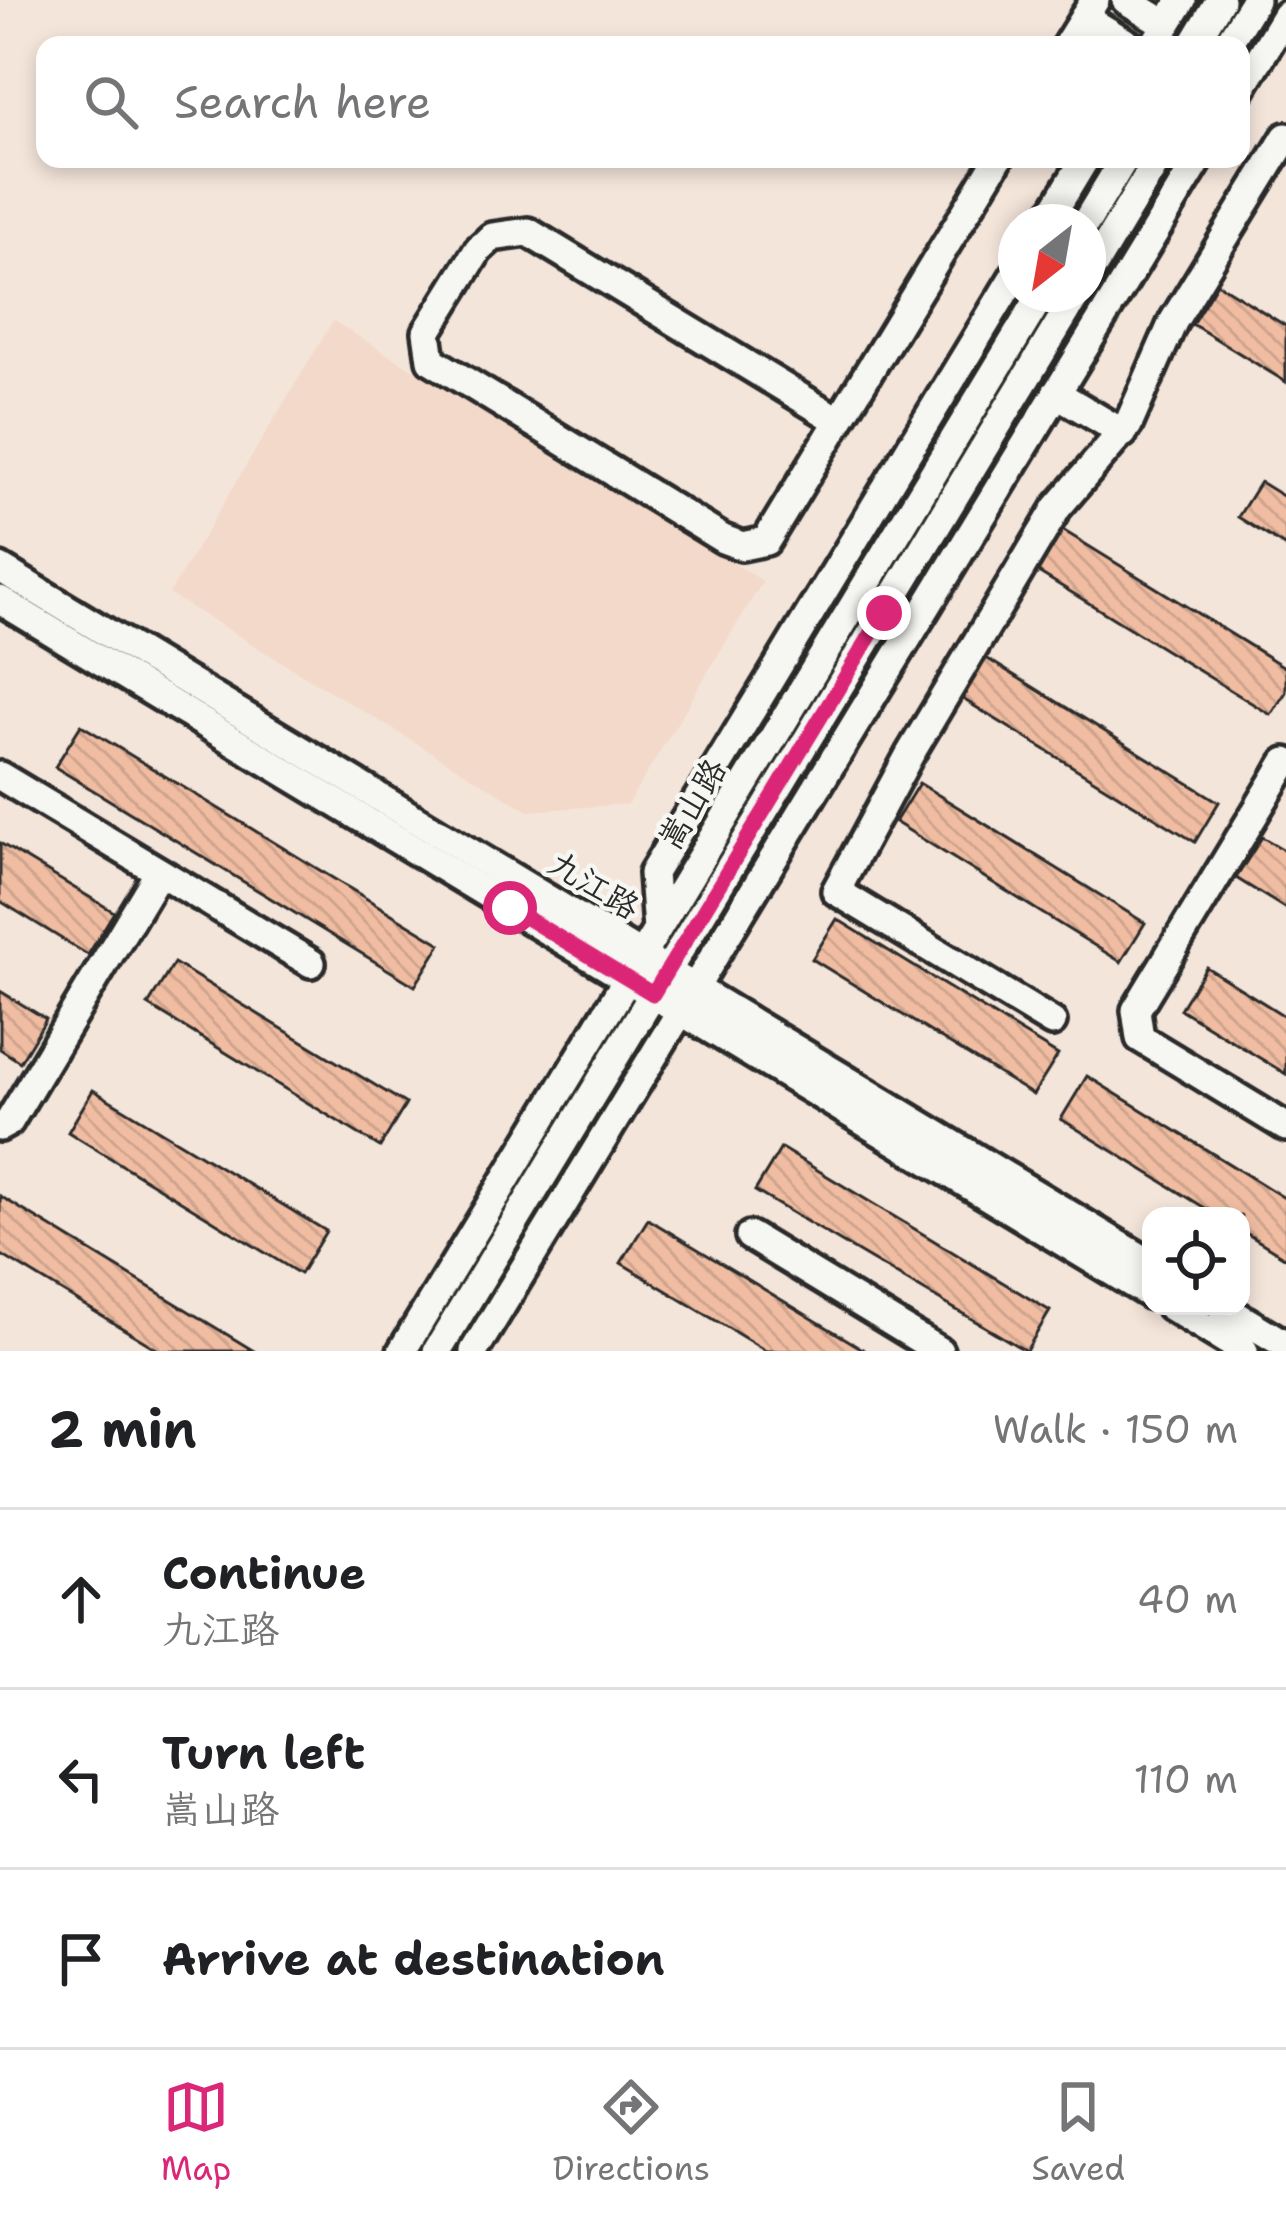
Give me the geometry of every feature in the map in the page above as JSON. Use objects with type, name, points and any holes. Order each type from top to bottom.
[{"type":"street","points":[[1126,0],[1167,23]]},
{"type":"street","points":[[1198,36],[1220,0]]},
{"type":"street","points":[[1233,36],[1255,0]]},
{"type":"street","points":[[1072,36],[1089,9],[1120,36]]},
{"type":"street","points":[[1250,74],[1286,15]]},
{"type":"street","points":[[1052,1022],[836,891],[910,754],[1057,508],[1123,433],[1173,322],[1286,137]]},
{"type":"street","points":[[839,421],[528,232],[492,237],[478,250],[427,332],[431,360],[742,546],[766,541],[839,421],[993,168]]},
{"type":"street","points":[[1058,204],[1080,168]]},
{"type":"street","points":[[1097,204],[1119,168]]},
{"type":"street","points":[[1106,245],[1153,168]]},
{"type":"street","points":[[474,1351],[1194,168]]},
{"type":"street","points":[[657,930],[653,873],[998,303]]},
{"type":"street","name":"嵩山路","points":[[402,1351],[1031,312]]},
{"type":"street","name":"嵩山路","points":[[437,1351],[1066,312]]},
{"type":"street","points":[[1056,393],[1123,433]]},
{"type":"street","name":"九江路","points":[[0,568],[634,967]]},
{"type":"street","name":"九江路","points":[[0,600],[660,982],[1142,1288]]},
{"type":"street","points":[[1286,762],[1136,1010],[1140,1039],[1286,1126]]},
{"type":"street","points":[[0,776],[311,963]]},
{"type":"street","points":[[0,1127],[9,1122],[160,872]]},
{"type":"street","name":"九江路","points":[[688,999],[1142,1259]]},
{"type":"street","points":[[750,1236],[940,1351]]},
{"type":"street","points":[[1185,1315],[1244,1351]]},
{"type":"street","points":[[1236,1315],[1286,1345]]},
{"type":"shaded area","points":[[333,321],[763,581],[628,804],[529,811],[169,594]]},
{"type":"building","points":[[1217,283],[1286,326],[1286,382],[1192,324]]},
{"type":"building","points":[[1260,482],[1286,498],[1286,547],[1238,517]]},
{"type":"building","points":[[1061,529],[1286,668],[1286,692],[1271,715],[1035,570]]},
{"type":"building","points":[[983,656],[1219,802],[1195,842],[958,696]]},
{"type":"building","points":[[81,725],[441,944],[415,986],[55,767]]},
{"type":"building","points":[[919,783],[1145,923],[1121,962],[895,822]]},
{"type":"building","points":[[1262,837],[1286,851],[1286,909],[1236,878]]},
{"type":"building","points":[[0,843],[114,912],[88,955],[0,901]]},
{"type":"building","points":[[837,919],[1058,1055],[1033,1095],[812,959]]},
{"type":"building","points":[[174,963],[406,1104],[380,1147],[148,1005]]},
{"type":"building","points":[[1206,967],[1286,1017],[1286,1074],[1180,1009]]},
{"type":"building","points":[[0,991],[46,1019],[20,1062],[0,1049]]},
{"type":"building","points":[[1087,1076],[1286,1199],[1286,1258],[1250,1236],[1250,1207],[1203,1207],[1061,1119]]},
{"type":"building","points":[[93,1090],[326,1231],[300,1274],[68,1132]]},
{"type":"building","points":[[781,1148],[1050,1311],[1026,1351],[755,1191]]},
{"type":"building","points":[[0,1196],[254,1351],[160,1351],[0,1254]]},
{"type":"building","points":[[648,1219],[866,1351],[766,1351],[621,1263]]},
{"type":"route","points":[[510,908],[653,994],[884,613]]}]
